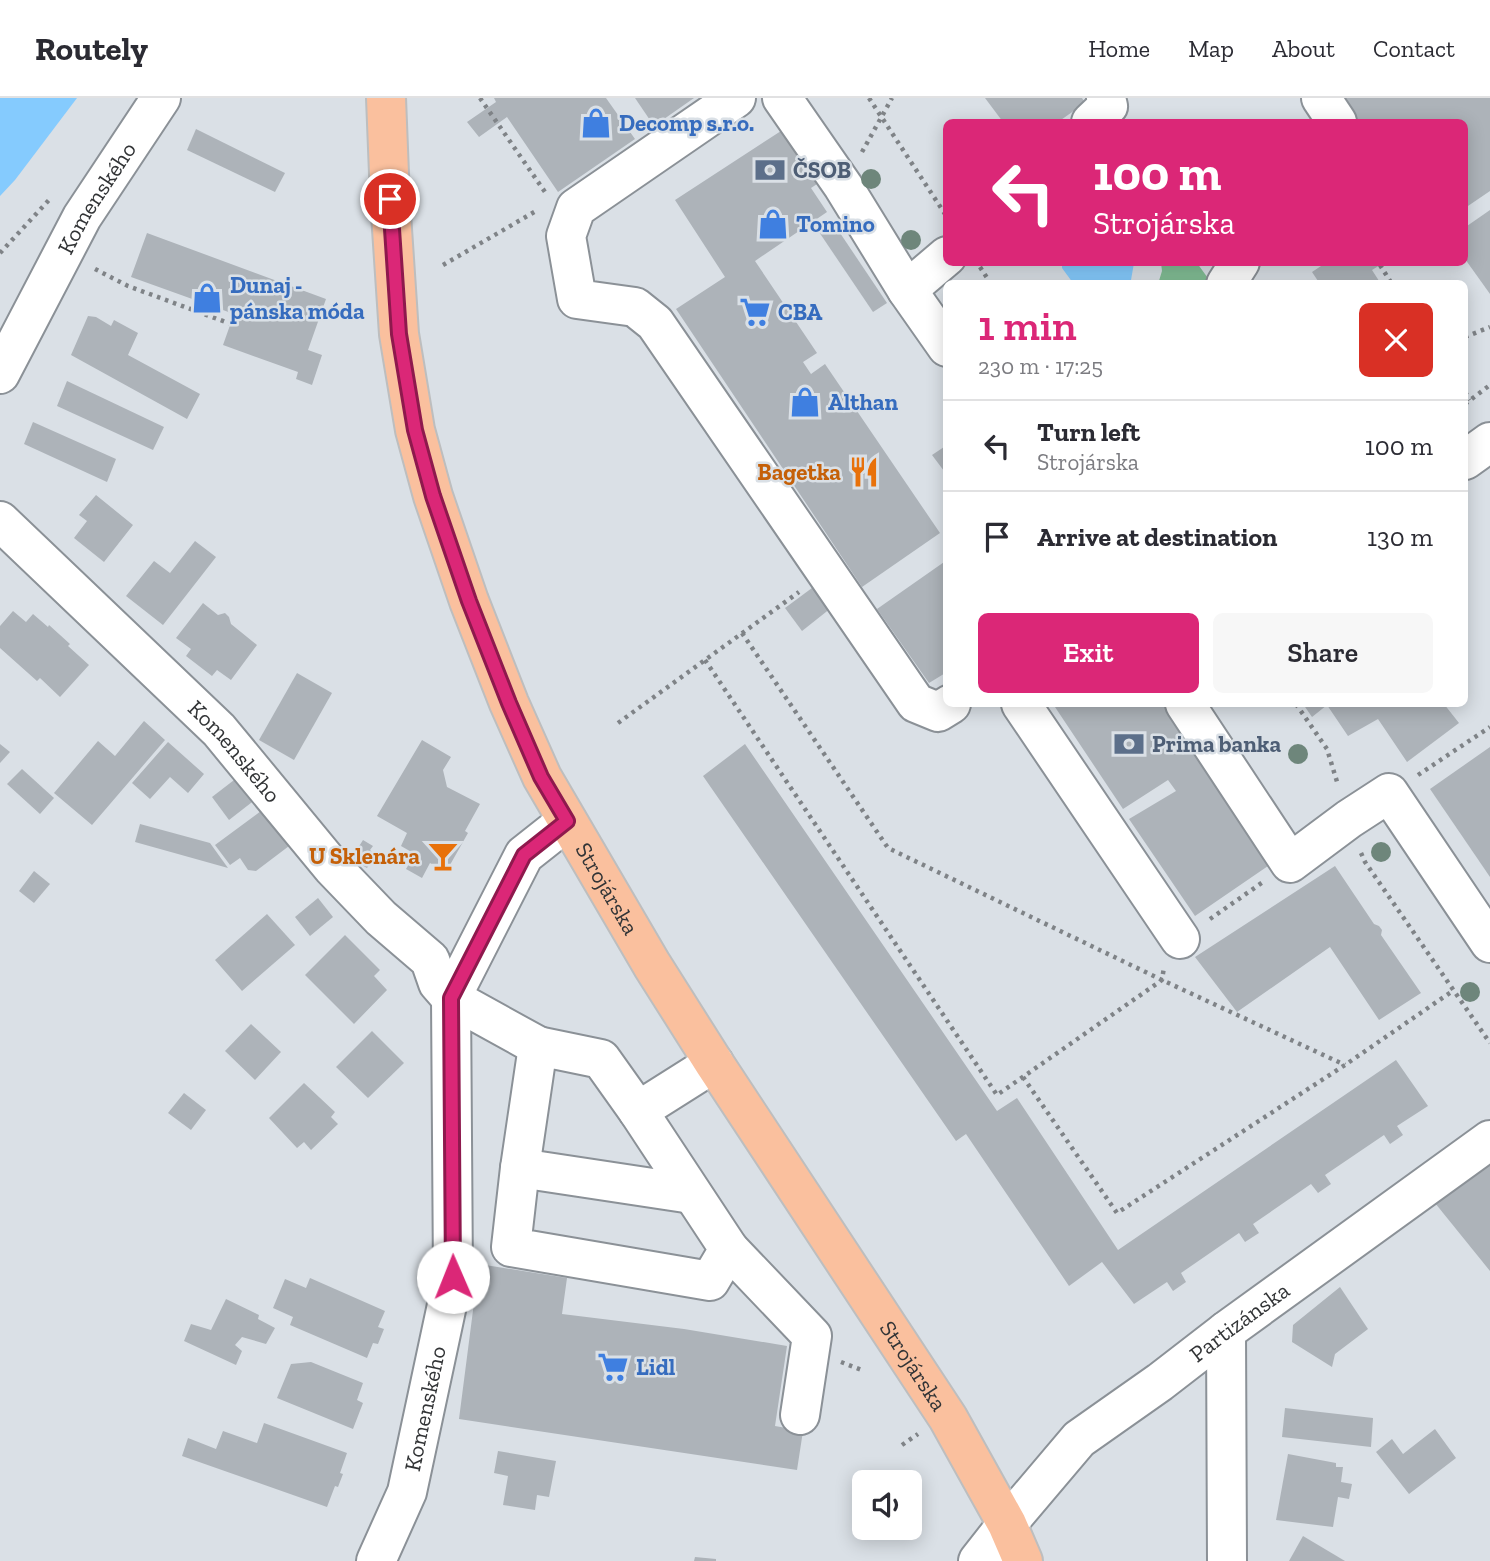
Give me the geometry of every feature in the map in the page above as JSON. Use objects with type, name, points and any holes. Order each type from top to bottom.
[{"type":"main road","name":"Strojárska","points":[[386,98],[399,334],[415,430],[433,496],[469,601],[541,777],[652,965],[714,1063],[948,1418],[1007,1524],[1023,1561]]},
{"type":"street","name":"Komenského","points":[[0,374],[82,217],[161,98]]},
{"type":"street","points":[[736,98],[576,208],[566,236],[577,299],[635,307],[655,323],[916,702],[938,712],[946,707]]},
{"type":"street","points":[[782,98],[843,186],[907,290],[943,341]]},
{"type":"street","points":[[1094,119],[1108,106],[1106,98]]},
{"type":"street","points":[[1321,98],[1335,119]]},
{"type":"street","points":[[907,290],[943,259]]},
{"type":"street","points":[[1468,458],[1490,442]]},
{"type":"street","name":"Komenského","points":[[0,521],[219,730],[332,867],[381,918],[430,960],[438,983],[451,998]]},
{"type":"street","points":[[1023,707],[1180,939]]},
{"type":"street","points":[[1187,707],[1290,863],[1389,793],[1490,943]]},
{"type":"street","name":"Komenského","points":[[376,1561],[407,1492],[453,1277],[451,998],[524,855],[567,821]]},
{"type":"street","points":[[451,998],[538,1046],[600,1059],[638,1111],[729,1249],[812,1335],[800,1415]]},
{"type":"street","points":[[538,1046],[511,1247],[710,1281],[729,1249]]},
{"type":"street","points":[[638,1111],[714,1063]]},
{"type":"street","name":"Partizánska","points":[[1007,1524],[1079,1439],[1490,1140]]},
{"type":"street","points":[[520,1168],[692,1194]]},
{"type":"street","points":[[1226,1331],[1227,1561]]},
{"type":"street","points":[[978,1561],[1007,1524],[1042,1561]]},
{"type":"path","points":[[480,98],[552,202]]},
{"type":"path","points":[[869,98],[943,211]]},
{"type":"path","points":[[843,186],[892,98]]},
{"type":"path","points":[[443,265],[540,209]]},
{"type":"path","points":[[64,252],[128,286],[230,324]]},
{"type":"path","points":[[1468,336],[1490,327]]},
{"type":"path","points":[[1468,401],[1490,385]]},
{"type":"path","points":[[618,723],[826,572]]},
{"type":"path","points":[[742,633],[888,848],[1345,1065]]},
{"type":"path","points":[[705,660],[997,1095],[1162,980],[1167,947],[1290,863]]},
{"type":"path","points":[[1298,707],[1327,749],[1364,862],[1490,1043]]},
{"type":"path","points":[[1389,793],[1490,727]]},
{"type":"path","points":[[1023,1077],[1117,1213],[1345,1065],[1454,990]]},
{"type":"path","points":[[902,1445],[919,1434]]},
{"type":"green space","points":[[1161,266],[1199,266],[1209,280],[1159,280]]},
{"type":"water","points":[[0,98],[77,98],[0,196]]},
{"type":"water","points":[[1133,266],[1131,280],[1071,280],[1062,268]]},
{"type":"building","points":[[494,98],[606,98],[635,139],[558,192],[507,117],[479,137],[467,122],[496,102]]},
{"type":"building","points":[[635,98],[694,98],[654,126]]},
{"type":"building","points":[[985,98],[1082,98],[1085,103],[1062,119],[1001,119]]},
{"type":"building","points":[[1308,98],[1490,98],[1490,191],[1468,206],[1468,119],[1323,119]]},
{"type":"building","points":[[196,129],[285,173],[275,192],[187,150]]},
{"type":"building","points":[[781,131],[817,184],[811,188],[827,212],[755,261],[817,353],[803,362],[811,374],[825,364],[940,533],[862,587],[676,309],[725,277],[675,200]]},
{"type":"building","points":[[1490,210],[1490,294],[1468,263],[1468,225]]},
{"type":"building","points":[[834,224],[887,303],[873,312],[819,232]]},
{"type":"building","points":[[147,233],[326,299],[308,350],[322,355],[312,385],[296,379],[298,372],[223,345],[234,314],[131,277]]},
{"type":"building","points":[[1321,266],[1378,266],[1372,270],[1378,280],[1317,280],[1312,272]]},
{"type":"building","points":[[88,316],[96,317],[111,326],[114,320],[138,333],[128,355],[200,394],[187,419],[71,355]]},
{"type":"building","points":[[67,381],[164,427],[153,450],[57,406]]},
{"type":"building","points":[[33,422],[116,459],[107,482],[24,444]]},
{"type":"building","points":[[943,448],[943,470],[932,455]]},
{"type":"building","points":[[96,495],[133,525],[104,562],[74,538],[87,521],[79,515]]},
{"type":"building","points":[[195,541],[216,557],[163,625],[126,596],[154,561],[170,573]]},
{"type":"building","points":[[943,563],[943,674],[929,683],[877,609]]},
{"type":"building","points":[[816,585],[831,608],[802,631],[785,608]]},
{"type":"building","points":[[203,603],[218,615],[225,613],[231,624],[257,645],[231,680],[217,670],[212,676],[186,656],[191,649],[176,638]]},
{"type":"building","points":[[13,611],[26,622],[33,614],[48,627],[49,625],[89,665],[60,697],[40,678],[37,681],[0,648],[0,626]]},
{"type":"building","points":[[297,673],[332,693],[294,760],[259,740]]},
{"type":"building","points":[[1055,707],[1169,707],[1274,862],[1195,916],[1129,819],[1176,791],[1168,780],[1123,809]]},
{"type":"building","points":[[1305,707],[1324,707],[1312,717]]},
{"type":"building","points":[[1328,707],[1446,707],[1459,723],[1407,762],[1378,719],[1348,736]]},
{"type":"building","points":[[144,721],[165,740],[92,825],[54,793],[98,741],[115,756]]},
{"type":"building","points":[[422,740],[451,757],[443,770],[447,787],[480,804],[465,831],[468,833],[446,872],[430,863],[422,878],[406,869],[415,854],[401,846],[407,833],[377,816]]},
{"type":"building","points":[[168,742],[204,774],[188,793],[170,777],[150,799],[132,783]]},
{"type":"building","points":[[0,744],[10,752],[0,763]]},
{"type":"building","points":[[745,744],[997,1111],[1017,1098],[1118,1250],[1396,1060],[1428,1106],[1397,1126],[1403,1135],[1390,1144],[1384,1135],[1325,1175],[1331,1184],[1318,1193],[1311,1184],[1253,1224],[1259,1233],[1245,1242],[1239,1233],[1181,1273],[1186,1282],[1173,1291],[1167,1282],[1134,1304],[1102,1262],[1069,1286],[966,1134],[956,1141],[703,776]]},
{"type":"building","points":[[1490,747],[1490,877],[1430,789]]},
{"type":"building","points":[[22,769],[54,798],[40,814],[7,784]]},
{"type":"building","points":[[238,777],[256,799],[229,820],[212,797]]},
{"type":"building","points":[[265,808],[293,843],[256,871],[248,870],[240,858],[230,865],[215,845]]},
{"type":"building","points":[[140,824],[210,843],[228,868],[135,842]]},
{"type":"building","points":[[363,840],[373,846],[370,850],[375,855],[367,868],[351,859]]},
{"type":"building","points":[[1335,866],[1374,924],[1382,930],[1381,935],[1421,993],[1379,1020],[1330,947],[1237,1012],[1195,957]]},
{"type":"building","points":[[34,871],[50,884],[34,903],[19,891]]},
{"type":"building","points":[[318,898],[333,917],[310,936],[295,917]]},
{"type":"building","points":[[267,914],[295,945],[242,991],[215,960]]},
{"type":"building","points":[[345,935],[380,970],[374,976],[387,990],[354,1024],[305,975]]},
{"type":"building","points":[[251,1024],[281,1052],[255,1080],[225,1051]]},
{"type":"building","points":[[372,1031],[404,1063],[368,1098],[336,1067]]},
{"type":"building","points":[[304,1083],[335,1112],[331,1117],[338,1124],[311,1150],[304,1142],[297,1148],[269,1118]]},
{"type":"building","points":[[184,1093],[206,1110],[191,1130],[168,1113]]},
{"type":"building","points":[[1490,1163],[1490,1271],[1435,1203]]},
{"type":"building","points":[[479,1264],[567,1278],[562,1314],[684,1329],[787,1346],[775,1426],[803,1431],[797,1470],[459,1419]]},
{"type":"building","points":[[310,1278],[385,1311],[378,1327],[384,1329],[378,1344],[373,1343],[367,1358],[290,1325],[293,1317],[273,1308],[285,1279],[306,1288]]},
{"type":"building","points":[[1340,1287],[1368,1329],[1335,1354],[1332,1367],[1292,1342],[1293,1325]]},
{"type":"building","points":[[226,1299],[259,1315],[258,1319],[275,1328],[266,1344],[242,1337],[235,1345],[242,1351],[236,1365],[184,1341],[191,1324],[211,1330]]},
{"type":"building","points":[[311,1362],[363,1383],[357,1400],[363,1403],[353,1429],[277,1398],[291,1364]]},
{"type":"building","points":[[1285,1408],[1373,1418],[1371,1447],[1282,1437]]},
{"type":"building","points":[[264,1423],[347,1453],[340,1473],[343,1474],[327,1507],[182,1456],[188,1438],[216,1449],[223,1431],[257,1443]]},
{"type":"building","points":[[1435,1429],[1456,1458],[1409,1494],[1376,1452],[1392,1439],[1403,1454]]},
{"type":"building","points":[[498,1451],[556,1461],[549,1497],[537,1495],[535,1510],[503,1505],[508,1476],[494,1473]]},
{"type":"building","points":[[1288,1454],[1336,1463],[1336,1467],[1343,1467],[1341,1482],[1352,1484],[1349,1499],[1338,1497],[1333,1527],[1276,1520]]},
{"type":"building","points":[[1303,1536],[1345,1561],[1289,1561]]},
{"type":"building","points":[[695,1557],[716,1559],[716,1561],[694,1561]]},
{"type":"place","name":"Decomp s.r.o.","points":[[596,123]]},
{"type":"place","name":"ČSOB","points":[[770,170]]},
{"type":"place","name":"Tomino","points":[[773,224]]},
{"type":"place","name":"Dunaj - pánska móda","points":[[207,298]]},
{"type":"place","name":"CBA","points":[[755,312]]},
{"type":"place","name":"Althan","points":[[805,402]]},
{"type":"place","name":"Bagetka","points":[[864,472]]},
{"type":"place","name":"Prima banka","points":[[1129,744]]},
{"type":"place","name":"U Sklenára","points":[[443,856]]},
{"type":"place","name":"Lidl","points":[[613,1367]]},
{"type":"route","points":[[390,199],[399,334],[415,430],[433,496],[469,601],[509,703],[541,777],[567,821],[524,855],[451,998],[453,1277]]}]
